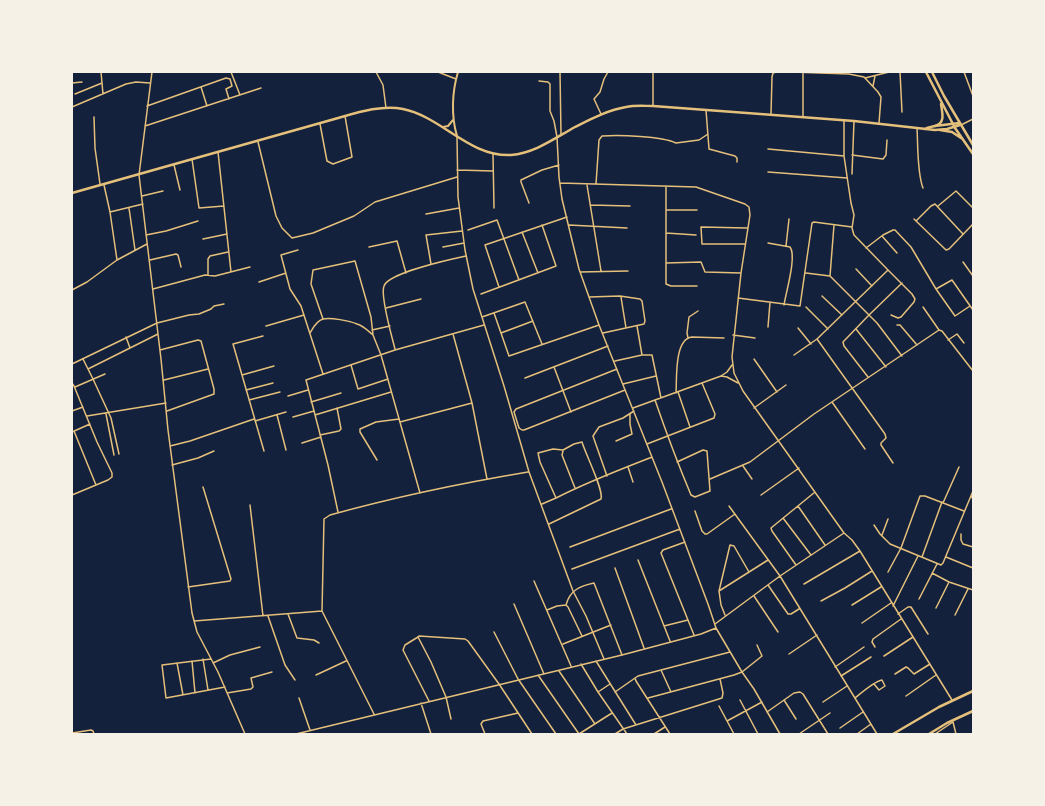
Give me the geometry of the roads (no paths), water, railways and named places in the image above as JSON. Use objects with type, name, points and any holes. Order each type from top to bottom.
[{"type":"main road","points":[[926,72],[952,123],[973,154]]},
{"type":"main road","points":[[932,72],[973,145]]},
{"type":"main road","points":[[925,129],[937,125],[942,120],[943,114],[940,101]]},
{"type":"main road","points":[[72,193],[345,116],[386,108],[404,109],[410,111],[432,121],[466,143],[493,153],[510,155],[523,153],[542,146],[600,114],[626,106],[653,106],[771,116],[844,120],[940,130],[952,132],[964,142]]},
{"type":"main road","points":[[925,129],[952,123],[960,124]]},
{"type":"main road","points":[[940,130],[955,128],[960,124]]},
{"type":"main road","points":[[893,734],[929,712],[973,690]]},
{"type":"main road","points":[[929,734],[973,711]]},
{"type":"street","points":[[101,72],[103,94]]},
{"type":"street","points":[[152,72],[139,174],[150,260],[172,465],[188,587],[197,632],[225,687],[245,734]]},
{"type":"street","points":[[231,72],[240,95]]},
{"type":"street","points":[[376,72],[383,85],[386,108]]},
{"type":"street","points":[[438,72],[456,79]]},
{"type":"street","points":[[458,72],[456,79],[453,120],[457,137],[459,208],[472,284],[529,472],[574,591],[604,659]]},
{"type":"street","points":[[560,72],[561,135]]},
{"type":"street","points":[[600,114],[594,99],[600,92],[608,72]]},
{"type":"street","points":[[653,72],[653,106]]},
{"type":"street","points":[[771,116],[772,77],[773,73],[776,72]]},
{"type":"street","points":[[791,72],[849,73],[865,78],[881,97],[878,124]]},
{"type":"street","points":[[865,78],[889,72]]},
{"type":"street","points":[[900,72],[902,112]]},
{"type":"street","points":[[964,72],[973,96]]},
{"type":"street","points":[[802,118],[803,73]]},
{"type":"street","points":[[873,86],[875,76]]},
{"type":"street","points":[[147,106],[226,78],[231,80],[232,86],[226,89],[229,99]]},
{"type":"street","points":[[72,83],[82,82]]},
{"type":"street","points":[[72,107],[131,82],[150,83]]},
{"type":"street","points":[[539,82],[548,82],[550,84],[550,111],[554,121],[557,137],[560,183],[580,272],[599,325],[685,542],[716,628],[780,734]]},
{"type":"street","points":[[74,94],[102,83]]},
{"type":"street","points":[[201,87],[207,106]]},
{"type":"street","points":[[145,126],[261,88]]},
{"type":"street","points":[[706,110],[709,149],[733,155],[737,157],[737,162]]},
{"type":"street","points":[[320,124],[327,161],[330,164],[333,164],[352,157],[345,116]]},
{"type":"street","points":[[94,117],[95,148],[100,186]]},
{"type":"street","points":[[960,124],[973,119]]},
{"type":"street","points":[[440,126],[448,126],[453,120]]},
{"type":"street","points":[[844,120],[844,156],[854,215],[852,227],[854,235],[914,297],[914,302],[901,317],[898,318],[891,315]]},
{"type":"street","points":[[852,174],[854,121]]},
{"type":"street","points":[[917,128],[921,183],[923,188]]},
{"type":"street","points":[[596,184],[599,140],[602,136],[656,138],[672,140],[676,143],[699,140],[708,134]]},
{"type":"street","points":[[852,155],[883,158],[886,155],[887,140]]},
{"type":"street","points":[[258,141],[276,216],[282,228],[292,238],[313,233],[354,216],[375,202],[458,177]]},
{"type":"street","points":[[768,149],[844,156]]},
{"type":"street","points":[[218,152],[231,272]]},
{"type":"street","points":[[493,153],[494,208]]},
{"type":"street","points":[[192,159],[199,208],[224,206]]},
{"type":"street","points":[[174,165],[180,190]]},
{"type":"street","points":[[529,203],[521,180],[542,170],[559,166]]},
{"type":"street","points":[[457,170],[493,171]]},
{"type":"street","points":[[768,172],[847,178]]},
{"type":"street","points":[[560,183],[698,187],[748,205],[750,209],[733,336],[732,365],[738,383],[754,408],[799,468],[844,533],[852,540],[860,551],[952,700]]},
{"type":"street","points":[[587,184],[601,272]]},
{"type":"street","points":[[104,185],[110,212],[117,260]]},
{"type":"street","points":[[666,186],[666,283],[668,285],[697,286]]},
{"type":"street","points":[[142,196],[163,190]]},
{"type":"street","points":[[938,207],[956,190],[973,208]]},
{"type":"street","points":[[110,212],[143,204]]},
{"type":"street","points":[[916,220],[935,204],[963,234]]},
{"type":"street","points":[[590,205],[630,206]]},
{"type":"street","points":[[129,208],[135,250]]},
{"type":"street","points":[[426,214],[459,208]]},
{"type":"street","points":[[666,210],[698,210]]},
{"type":"street","points":[[499,287],[485,246],[542,224],[567,217]]},
{"type":"street","points":[[786,246],[789,219]]},
{"type":"street","points":[[914,219],[945,250],[949,248],[973,224]]},
{"type":"street","points":[[468,230],[497,220],[519,280]]},
{"type":"street","points":[[146,235],[166,231],[198,221]]},
{"type":"street","points":[[738,298],[797,307],[801,305],[812,223],[852,227]]},
{"type":"street","points":[[481,294],[557,265],[542,224]]},
{"type":"street","points":[[569,225],[627,228]]},
{"type":"street","points":[[830,276],[834,225]]},
{"type":"street","points":[[745,244],[702,244],[701,227],[747,228]]},
{"type":"street","points":[[431,264],[426,235],[462,230]]},
{"type":"street","points":[[866,248],[882,236],[893,230],[896,231],[911,247],[955,316],[970,306]]},
{"type":"street","points":[[522,232],[538,273]]},
{"type":"street","points":[[666,233],[696,235]]},
{"type":"street","points":[[203,239],[227,234]]},
{"type":"street","points":[[882,236],[897,252]]},
{"type":"street","points":[[369,247],[397,241],[406,273]]},
{"type":"street","points":[[443,247],[464,243]]},
{"type":"street","points":[[768,243],[791,248],[793,254],[784,305]]},
{"type":"street","points":[[72,290],[87,282],[117,260],[147,244]]},
{"type":"street","points":[[298,250],[281,255],[290,291],[300,304],[323,374]]},
{"type":"street","points":[[208,275],[208,259],[210,256],[229,252]]},
{"type":"street","points":[[150,260],[176,254],[178,255],[181,267]]},
{"type":"street","points":[[395,350],[383,294],[384,284],[390,278],[431,264],[466,256]]},
{"type":"street","points":[[322,319],[311,284],[313,270],[354,261],[356,263],[371,317],[373,335],[381,355],[420,493]]},
{"type":"street","points":[[666,263],[701,262],[705,272],[741,273]]},
{"type":"street","points":[[964,262],[973,276]]},
{"type":"street","points":[[153,289],[208,275],[215,276],[250,267]]},
{"type":"street","points":[[856,269],[872,286]]},
{"type":"street","points":[[794,355],[817,339],[888,270]]},
{"type":"street","points":[[580,272],[628,271]]},
{"type":"street","points":[[259,282],[286,273]]},
{"type":"street","points":[[805,273],[830,276],[869,315],[902,356]]},
{"type":"street","points":[[936,288],[952,280],[973,310]]},
{"type":"street","points":[[868,377],[843,344],[869,315],[902,284]]},
{"type":"street","points":[[589,297],[620,296],[639,298],[642,300],[644,324],[603,334]]},
{"type":"street","points":[[620,296],[626,328]]},
{"type":"street","points":[[822,296],[842,315]]},
{"type":"street","points":[[386,308],[420,299]]},
{"type":"street","points":[[482,317],[525,302],[542,344]]},
{"type":"street","points":[[768,327],[770,302]]},
{"type":"street","points":[[72,364],[157,323],[199,314],[211,309],[214,306],[224,304]]},
{"type":"street","points":[[806,306],[828,329]]},
{"type":"street","points":[[923,308],[973,371]]},
{"type":"street","points":[[688,338],[689,317],[698,311]]},
{"type":"street","points":[[494,313],[508,356],[599,325]]},
{"type":"street","points":[[266,326],[304,315]]},
{"type":"street","points":[[310,334],[315,324],[322,319],[330,318],[357,323],[373,335]]},
{"type":"street","points":[[501,333],[533,321]]},
{"type":"street","points":[[338,512],[321,436],[306,380],[395,350],[484,325]]},
{"type":"street","points":[[897,325],[900,325],[903,328],[917,345]]},
{"type":"street","points":[[372,330],[390,326]]},
{"type":"street","points":[[637,326],[642,355]]},
{"type":"street","points":[[798,328],[811,344]]},
{"type":"street","points":[[856,330],[886,367]]},
{"type":"street","points":[[710,479],[743,466],[852,388],[886,367],[939,330]]},
{"type":"street","points":[[88,369],[158,334]]},
{"type":"street","points":[[453,334],[472,403],[487,479]]},
{"type":"street","points":[[948,340],[957,334],[964,343]]},
{"type":"street","points":[[263,336],[233,344],[264,451]]},
{"type":"street","points":[[733,336],[755,338]]},
{"type":"street","points":[[126,337],[130,348]]},
{"type":"street","points":[[690,427],[677,392],[680,349],[683,341],[688,338],[724,338]]},
{"type":"street","points":[[817,339],[885,434],[886,438],[881,442],[881,445],[893,463]]},
{"type":"street","points":[[160,350],[200,340],[214,390],[213,394],[166,411]]},
{"type":"street","points":[[525,378],[608,346]]},
{"type":"street","points":[[614,361],[642,355],[652,355],[661,398]]},
{"type":"street","points":[[83,359],[107,413],[114,455]]},
{"type":"street","points":[[754,359],[777,392]]},
{"type":"street","points":[[351,365],[358,389],[388,379]]},
{"type":"street","points":[[633,408],[721,376],[727,372],[732,365]]},
{"type":"street","points":[[242,375],[274,366]]},
{"type":"street","points":[[554,367],[571,412]]},
{"type":"street","points":[[163,380],[208,369]]},
{"type":"street","points":[[617,369],[515,410],[514,412],[519,428],[524,430],[625,390]]},
{"type":"street","points":[[75,387],[105,374]]},
{"type":"street","points":[[623,384],[656,376]]},
{"type":"street","points":[[721,376],[728,377],[738,383]]},
{"type":"street","points":[[72,383],[112,473],[112,477],[72,495]]},
{"type":"street","points":[[246,390],[273,383]]},
{"type":"street","points":[[647,444],[715,416],[702,383]]},
{"type":"street","points":[[754,408],[786,386]]},
{"type":"street","points":[[288,396],[308,390]]},
{"type":"street","points":[[249,400],[280,392]]},
{"type":"street","points":[[315,415],[391,392]]},
{"type":"street","points":[[311,402],[341,393]]},
{"type":"street","points":[[655,400],[677,462],[693,497],[710,491],[708,453],[706,450],[677,462]]},
{"type":"street","points":[[832,402],[865,449]]},
{"type":"street","points":[[87,416],[166,403]]},
{"type":"street","points":[[400,422],[472,403]]},
{"type":"street","points":[[72,411],[83,407]]},
{"type":"street","points":[[302,443],[339,431],[341,429],[337,408]]},
{"type":"street","points":[[293,417],[314,411]]},
{"type":"street","points":[[607,476],[593,436],[599,427],[634,411]]},
{"type":"street","points":[[170,446],[254,420],[286,412]]},
{"type":"street","points":[[107,413],[111,418],[119,454]]},
{"type":"street","points":[[616,441],[632,434],[630,414]]},
{"type":"street","points":[[277,415],[286,450]]},
{"type":"street","points":[[377,460],[360,430],[376,422],[399,419]]},
{"type":"street","points":[[90,424],[73,432],[96,485]]},
{"type":"street","points":[[548,524],[601,499],[602,496],[582,442],[574,444],[563,450],[553,449],[538,453],[540,462],[556,498]]},
{"type":"street","points":[[563,450],[562,455],[575,488]]},
{"type":"street","points":[[172,465],[198,458],[214,451]]},
{"type":"street","points":[[542,504],[575,488],[652,457]]},
{"type":"street","points":[[743,466],[752,479]]},
{"type":"street","points":[[628,467],[633,482]]},
{"type":"street","points":[[922,557],[942,503],[959,467]]},
{"type":"street","points":[[761,495],[799,468]]},
{"type":"street","points":[[374,714],[322,611],[323,522],[326,516],[420,493],[529,472]]},
{"type":"street","points":[[188,587],[231,579],[203,487]]},
{"type":"street","points":[[874,525],[889,543],[937,564],[942,564],[973,490]]},
{"type":"street","points":[[796,565],[771,530],[772,526],[815,492]]},
{"type":"street","points":[[888,572],[901,548],[920,496],[925,496],[964,511]]},
{"type":"street","points":[[970,496],[973,499]]},
{"type":"street","points":[[250,505],[263,616]]},
{"type":"street","points":[[729,506],[780,576],[877,734]]},
{"type":"street","points":[[798,506],[825,545]]},
{"type":"street","points":[[570,547],[671,509]]},
{"type":"street","points":[[695,511],[702,531],[705,534],[735,514]]},
{"type":"street","points":[[783,518],[811,555]]},
{"type":"street","points":[[882,535],[888,519]]},
{"type":"street","points":[[572,570],[680,530]]},
{"type":"street","points":[[715,624],[725,615],[780,576],[844,533]]},
{"type":"street","points":[[961,534],[963,544],[973,547]]},
{"type":"street","points":[[685,542],[663,550],[661,553],[694,636]]},
{"type":"street","points":[[725,615],[721,605],[719,591],[730,545],[734,546],[749,572]]},
{"type":"street","points":[[804,584],[860,551]]},
{"type":"street","points":[[893,606],[918,556]]},
{"type":"street","points":[[946,556],[973,568]]},
{"type":"street","points":[[638,560],[670,641]]},
{"type":"street","points":[[719,591],[768,560]]},
{"type":"street","points":[[919,600],[937,564]]},
{"type":"street","points":[[615,568],[644,648]]},
{"type":"street","points":[[821,601],[872,571]]},
{"type":"street","points":[[932,574],[949,582],[973,590]]},
{"type":"street","points":[[534,581],[563,644],[571,666]]},
{"type":"street","points":[[936,608],[949,582]]},
{"type":"street","points":[[566,605],[569,597],[574,591],[594,583],[622,655]]},
{"type":"street","points":[[768,585],[788,614],[791,614],[800,608]]},
{"type":"street","points":[[852,606],[881,586]]},
{"type":"street","points":[[955,615],[968,589]]},
{"type":"street","points":[[754,595],[778,632]]},
{"type":"street","points":[[862,623],[891,603]]},
{"type":"street","points":[[514,604],[544,674]]},
{"type":"street","points":[[547,610],[556,606],[566,605]]},
{"type":"street","points":[[566,605],[582,636]]},
{"type":"street","points":[[898,614],[908,607],[911,607],[928,634]]},
{"type":"street","points":[[194,621],[322,611]]},
{"type":"street","points":[[288,614],[296,637],[301,640],[314,640],[319,643]]},
{"type":"street","points":[[268,616],[285,665],[295,680]]},
{"type":"street","points":[[875,647],[872,642],[873,639],[901,619]]},
{"type":"street","points":[[664,626],[688,620]]},
{"type":"street","points":[[563,644],[611,625]]},
{"type":"street","points":[[296,734],[518,679],[544,674],[571,666],[622,655],[670,641],[694,636],[716,628]]},
{"type":"street","points":[[494,632],[518,679],[556,734]]},
{"type":"street","points":[[429,702],[403,650],[405,644],[425,635],[466,640],[499,684],[532,734]]},
{"type":"street","points":[[789,654],[817,635]]},
{"type":"street","points":[[418,637],[431,662],[446,697],[451,719]]},
{"type":"street","points":[[884,656],[913,637]]},
{"type":"street","points":[[648,698],[742,672],[762,656],[757,644]]},
{"type":"street","points":[[213,663],[230,655],[260,647]]},
{"type":"street","points":[[835,667],[864,647]]},
{"type":"street","points":[[615,692],[638,676],[730,652]]},
{"type":"street","points":[[841,676],[871,658]]},
{"type":"street","points":[[204,659],[208,690]]},
{"type":"street","points":[[210,659],[162,664],[166,698],[225,687]]},
{"type":"street","points":[[192,661],[195,692]]},
{"type":"street","points":[[316,675],[346,661]]},
{"type":"street","points":[[596,661],[636,725]]},
{"type":"street","points":[[177,663],[182,695]]},
{"type":"street","points":[[581,664],[627,734]]},
{"type":"street","points":[[895,674],[906,667],[914,674],[930,664]]},
{"type":"street","points":[[559,670],[594,724]]},
{"type":"street","points":[[660,670],[671,692]]},
{"type":"street","points":[[227,693],[251,689],[253,687],[251,678],[272,672]]},
{"type":"street","points":[[538,675],[579,734],[612,712]]},
{"type":"street","points":[[906,696],[936,675]]},
{"type":"street","points":[[635,678],[670,734]]},
{"type":"street","points":[[615,734],[623,729],[722,698],[723,694],[720,679]]},
{"type":"street","points":[[855,698],[874,684],[881,680],[885,686],[879,690],[874,684]]},
{"type":"street","points":[[598,692],[610,684]]},
{"type":"street","points":[[823,702],[847,686]]},
{"type":"street","points":[[767,712],[796,692],[800,692],[803,694],[828,734]]},
{"type":"street","points":[[299,698],[310,730]]},
{"type":"street","points":[[740,700],[758,734]]},
{"type":"street","points":[[784,700],[796,719]]},
{"type":"street","points":[[727,721],[762,702]]},
{"type":"street","points":[[421,703],[431,734]]},
{"type":"street","points":[[719,706],[734,734]]},
{"type":"street","points":[[840,728],[863,712]]},
{"type":"street","points":[[485,734],[481,724],[483,721],[518,713]]},
{"type":"street","points":[[799,734],[830,713]]},
{"type":"street","points":[[935,734],[953,721],[956,734]]},
{"type":"street","points":[[857,734],[871,724]]},
{"type":"street","points":[[654,734],[665,727]]},
{"type":"street","points":[[72,733],[82,733],[92,730],[94,734]]}]
